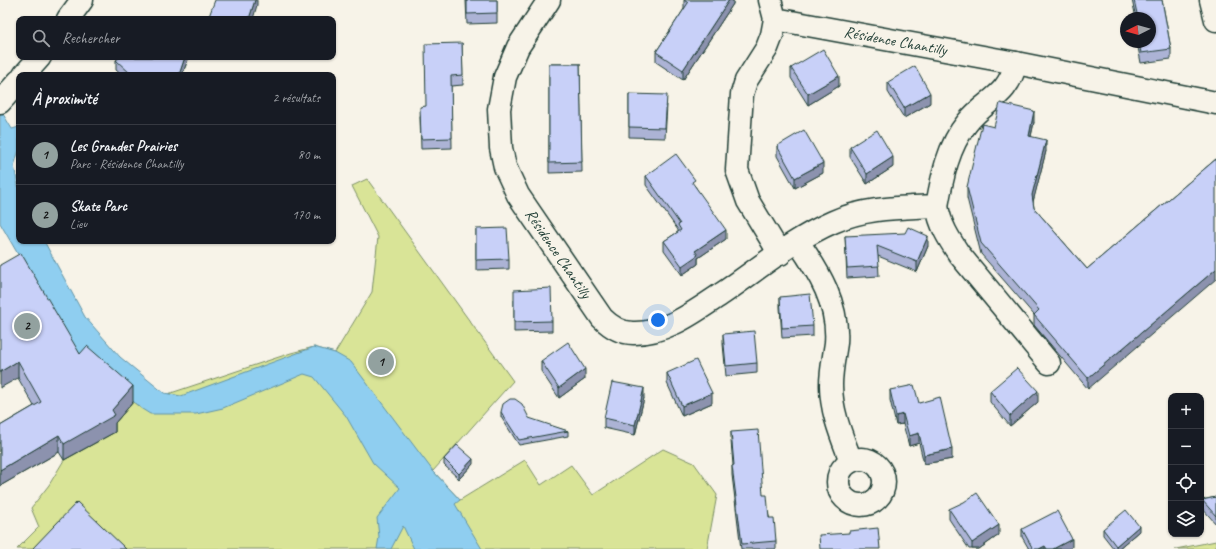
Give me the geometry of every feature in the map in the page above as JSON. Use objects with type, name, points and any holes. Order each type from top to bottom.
[{"type":"street","points":[[70,16],[82,0]]},
{"type":"street","name":"Résidence Chantilly","points":[[549,0],[518,47],[505,77],[499,109],[501,148],[504,167],[518,196],[602,318],[610,325],[622,331],[633,334],[649,332],[665,327],[694,313],[798,242],[832,222],[864,211],[937,206]]},
{"type":"street","points":[[1211,0],[1216,20]]},
{"type":"street","name":"Résidence Chantilly","points":[[780,254],[748,201],[737,170],[742,94],[746,81],[772,35],[773,10],[1016,63],[1216,103]]},
{"type":"street","points":[[27,72],[37,60]]},
{"type":"street","points":[[1016,63],[1012,78],[1007,86],[967,123],[959,135],[948,162],[937,206],[942,225],[959,254],[1049,363]]},
{"type":"street","points":[[0,102],[16,84]]},
{"type":"street","points":[[798,242],[819,275],[834,311],[836,328],[831,385],[832,404],[836,420],[851,461]]},
{"type":"green space","points":[[367,179],[513,381],[433,471],[460,500],[525,460],[541,485],[571,465],[593,495],[663,449],[694,463],[717,495],[707,549],[17,549],[39,527],[31,508],[49,485],[64,460],[114,432],[112,426],[133,402],[142,409],[147,401],[291,353],[314,347],[335,353],[372,292],[378,237],[352,186]]},
{"type":"green space","points":[[1216,541],[1216,549],[1176,549]]},
{"type":"water","points":[[0,109],[12,129],[16,128],[16,160],[14,166],[16,176],[16,244],[46,244],[85,317],[120,357],[164,393],[181,396],[314,347],[335,353],[351,362],[433,471],[460,500],[455,504],[482,549],[414,549],[403,526],[391,549],[377,549],[379,537],[377,518],[400,488],[373,463],[346,416],[314,377],[304,374],[223,408],[196,414],[150,414],[142,409],[72,348],[0,223]]},
{"type":"building","points":[[215,0],[255,0],[250,16],[209,16]]},
{"type":"building","points":[[467,0],[497,0],[497,13],[467,14]]},
{"type":"building","points":[[684,0],[729,0],[683,70],[656,52],[688,3]]},
{"type":"building","points":[[1134,0],[1162,0],[1171,49],[1141,53],[1140,48],[1156,48],[1156,12],[1137,12]]},
{"type":"building","points":[[462,43],[463,75],[451,76],[452,138],[421,139],[420,107],[426,106],[425,44]]},
{"type":"building","points":[[823,49],[839,76],[808,94],[791,68]]},
{"type":"building","points":[[116,60],[184,60],[180,72],[129,72]]},
{"type":"building","points":[[549,64],[580,64],[582,162],[549,163]]},
{"type":"building","points":[[915,66],[930,93],[904,108],[888,82]]},
{"type":"building","points":[[629,94],[667,95],[665,128],[629,127]]},
{"type":"building","points":[[1000,103],[1034,111],[1029,136],[1046,140],[1032,195],[1034,208],[1087,269],[1216,159],[1216,269],[1088,378],[1034,315],[1039,310],[981,243],[967,187],[982,124],[994,127]]},
{"type":"building","points":[[804,130],[823,163],[795,178],[777,146]]},
{"type":"building","points":[[877,130],[893,157],[867,174],[850,147]]},
{"type":"building","points":[[676,154],[695,180],[692,182],[726,230],[695,251],[698,255],[682,266],[664,241],[681,230],[678,225],[680,224],[646,176]]},
{"type":"building","points":[[908,227],[928,236],[917,262],[877,246],[879,266],[847,268],[845,236],[905,233]]},
{"type":"building","points":[[507,228],[509,259],[476,260],[476,229]]},
{"type":"building","points":[[21,253],[80,354],[87,346],[133,386],[112,410],[115,415],[64,444],[59,435],[0,470],[0,426],[41,402],[18,361],[0,372],[0,265]]},
{"type":"building","points":[[551,288],[552,321],[514,322],[514,290]]},
{"type":"building","points":[[810,294],[813,326],[782,328],[780,297]]},
{"type":"building","points":[[754,331],[757,363],[726,366],[723,334]]},
{"type":"building","points":[[568,342],[585,369],[559,388],[541,361]]},
{"type":"building","points":[[696,360],[712,393],[682,406],[667,373]]},
{"type":"building","points":[[1017,368],[1038,391],[1010,416],[990,391]]},
{"type":"building","points":[[612,382],[644,388],[635,425],[604,418]]},
{"type":"building","points":[[914,385],[919,403],[940,397],[952,449],[924,455],[919,433],[909,436],[903,414],[896,416],[890,390]]},
{"type":"building","points":[[510,399],[515,399],[522,404],[529,418],[568,431],[519,440],[501,412],[503,404]]},
{"type":"building","points":[[758,430],[763,495],[767,495],[769,518],[774,518],[776,541],[742,544],[732,466],[734,465],[731,432]]},
{"type":"building","points":[[457,445],[473,459],[459,474],[444,459]]},
{"type":"building","points":[[977,493],[999,525],[972,543],[949,509],[964,502]]},
{"type":"building","points":[[1216,497],[1216,516],[1204,502],[1204,500]]},
{"type":"building","points":[[77,502],[126,549],[32,549]]},
{"type":"building","points":[[1126,510],[1139,526],[1116,546],[1103,529]]},
{"type":"building","points":[[1057,511],[1072,539],[1053,549],[1047,549],[1045,546],[1039,549],[1033,549],[1022,529]]},
{"type":"building","points":[[878,528],[880,549],[820,549],[819,535],[849,533],[849,531]]},
{"type":"place","name":"Skate Parc","points":[[27,326]]},
{"type":"place","name":"Les Grandes Prairies","points":[[381,362]]}]
